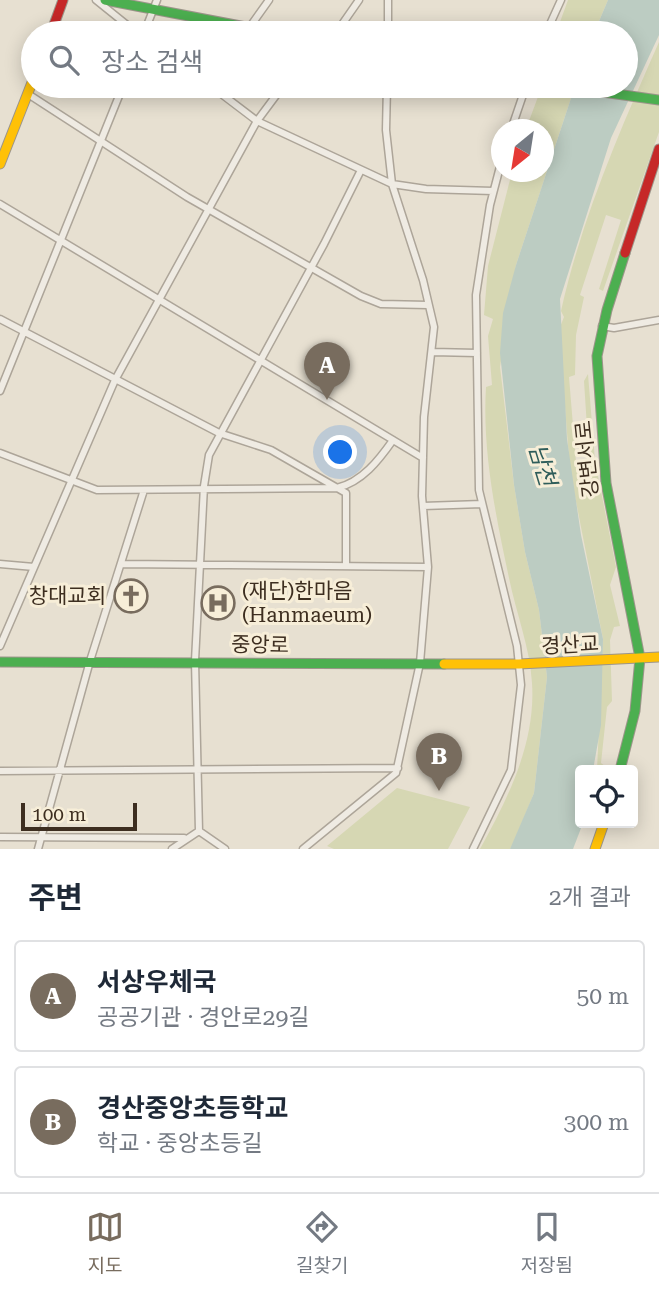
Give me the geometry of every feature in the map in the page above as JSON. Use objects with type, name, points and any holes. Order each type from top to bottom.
[{"type":"street","points":[[55,21],[63,0]]},
{"type":"street","points":[[96,0],[122,21]]},
{"type":"street","points":[[105,0],[155,4],[222,21]]},
{"type":"street","points":[[254,21],[269,0]]},
{"type":"street","points":[[344,21],[359,0]]},
{"type":"street","points":[[388,0],[388,21]]},
{"type":"street","points":[[551,21],[561,0]]},
{"type":"street","points":[[149,21],[155,4]]},
{"type":"street","points":[[638,97],[659,100]]},
{"type":"street","points":[[0,164],[26,98]]},
{"type":"street","points":[[34,98],[209,209],[381,304],[428,305]]},
{"type":"street","points":[[0,391],[117,98]]},
{"type":"street","points":[[227,98],[257,121],[403,188],[492,191]]},
{"type":"street","points":[[0,646],[115,380],[257,121],[274,98]]},
{"type":"street","points":[[303,849],[390,779],[398,768],[419,663],[428,567],[423,506],[424,417],[434,327],[392,184],[386,130],[387,98]]},
{"type":"street","points":[[515,119],[522,98]]},
{"type":"street","name":"강변서로","points":[[621,765],[635,710],[640,658],[602,451],[596,369],[602,326],[659,149]]},
{"type":"street","points":[[199,831],[195,769],[195,662],[203,489],[209,455],[361,170]]},
{"type":"street","points":[[472,849],[511,770],[520,701],[519,664],[479,490],[476,295],[495,182]]},
{"type":"street","points":[[0,204],[60,243],[423,458]]},
{"type":"street","points":[[0,319],[219,433],[271,450],[346,493],[346,565]]},
{"type":"street","points":[[602,326],[614,328],[659,320]]},
{"type":"street","points":[[433,352],[477,353]]},
{"type":"street","points":[[0,453],[97,490],[337,488],[345,486],[377,463],[393,440]]},
{"type":"street","points":[[38,849],[90,661],[144,490]]},
{"type":"street","points":[[423,506],[482,504]]},
{"type":"street","points":[[0,564],[34,567]]},
{"type":"street","points":[[122,564],[428,567]]},
{"type":"street","points":[[640,658],[659,657]]},
{"type":"street","name":"경산교","points":[[519,664],[640,658]]},
{"type":"street","name":"중앙로","points":[[0,662],[519,664]]},
{"type":"street","points":[[0,771],[398,768]]},
{"type":"street","points":[[595,849],[602,828]]},
{"type":"street","points":[[172,849],[184,838],[199,831]]},
{"type":"street","points":[[199,831],[225,849]]},
{"type":"street","points":[[0,837],[184,838]]},
{"type":"green space","points":[[568,0],[608,0],[599,21],[560,21]]},
{"type":"green space","points":[[659,42],[659,132],[603,291],[599,289],[621,220],[606,215],[580,295],[584,297],[576,335],[575,375],[569,377],[576,462],[589,459],[584,381],[588,374],[595,461],[616,567],[610,585],[620,626],[614,627],[610,640],[612,701],[607,707],[601,763],[604,765],[597,765],[603,639],[570,471],[560,327],[570,276],[591,208],[616,141],[635,98],[638,98],[638,90]]},
{"type":"green space","points":[[538,98],[571,98],[554,150],[554,119],[530,119]]},
{"type":"green space","points":[[509,182],[543,182],[516,265],[500,367],[514,485],[525,552],[539,610],[547,677],[534,793],[510,849],[480,849],[518,769],[530,727],[532,705],[529,656],[504,555],[488,459],[485,411],[486,387],[492,385],[488,336],[493,319],[484,315],[488,266]]},
{"type":"green space","points":[[397,788],[470,807],[448,849],[334,849],[327,846]]},
{"type":"water","points":[[608,0],[659,0],[659,35],[638,80],[638,21],[599,21]]},
{"type":"water","name":"남천","points":[[571,98],[630,98],[611,138],[560,299],[567,439],[581,535],[603,639],[601,725],[594,765],[575,765],[575,828],[581,828],[573,849],[510,849],[534,793],[547,677],[539,610],[525,552],[514,485],[500,353],[503,313],[543,182],[554,182],[554,150]]},
{"type":"traffic: fast","points":[[105,0],[214,21]]},
{"type":"traffic: fast","points":[[638,97],[659,100]]},
{"type":"traffic: fast","points":[[621,765],[635,711],[640,658],[606,483],[597,356],[607,310],[625,253]]},
{"type":"traffic: fast","points":[[0,662],[444,664]]},
{"type":"traffic: slow","points":[[0,164],[26,98]]},
{"type":"traffic: slow","points":[[444,664],[519,664],[659,657]]},
{"type":"traffic: slow","points":[[595,849],[602,828]]},
{"type":"traffic: jam","points":[[55,21],[63,0]]},
{"type":"traffic: jam","points":[[625,253],[659,149]]},
{"type":"place","name":"서상우체국","points":[[327,400]]},
{"type":"place","name":"창대교회","points":[[131,596]]},
{"type":"place","name":"(재단)한마음 (Hanmaeum)","points":[[218,603]]},
{"type":"place","name":"경산중앙초등학교","points":[[439,791]]}]
